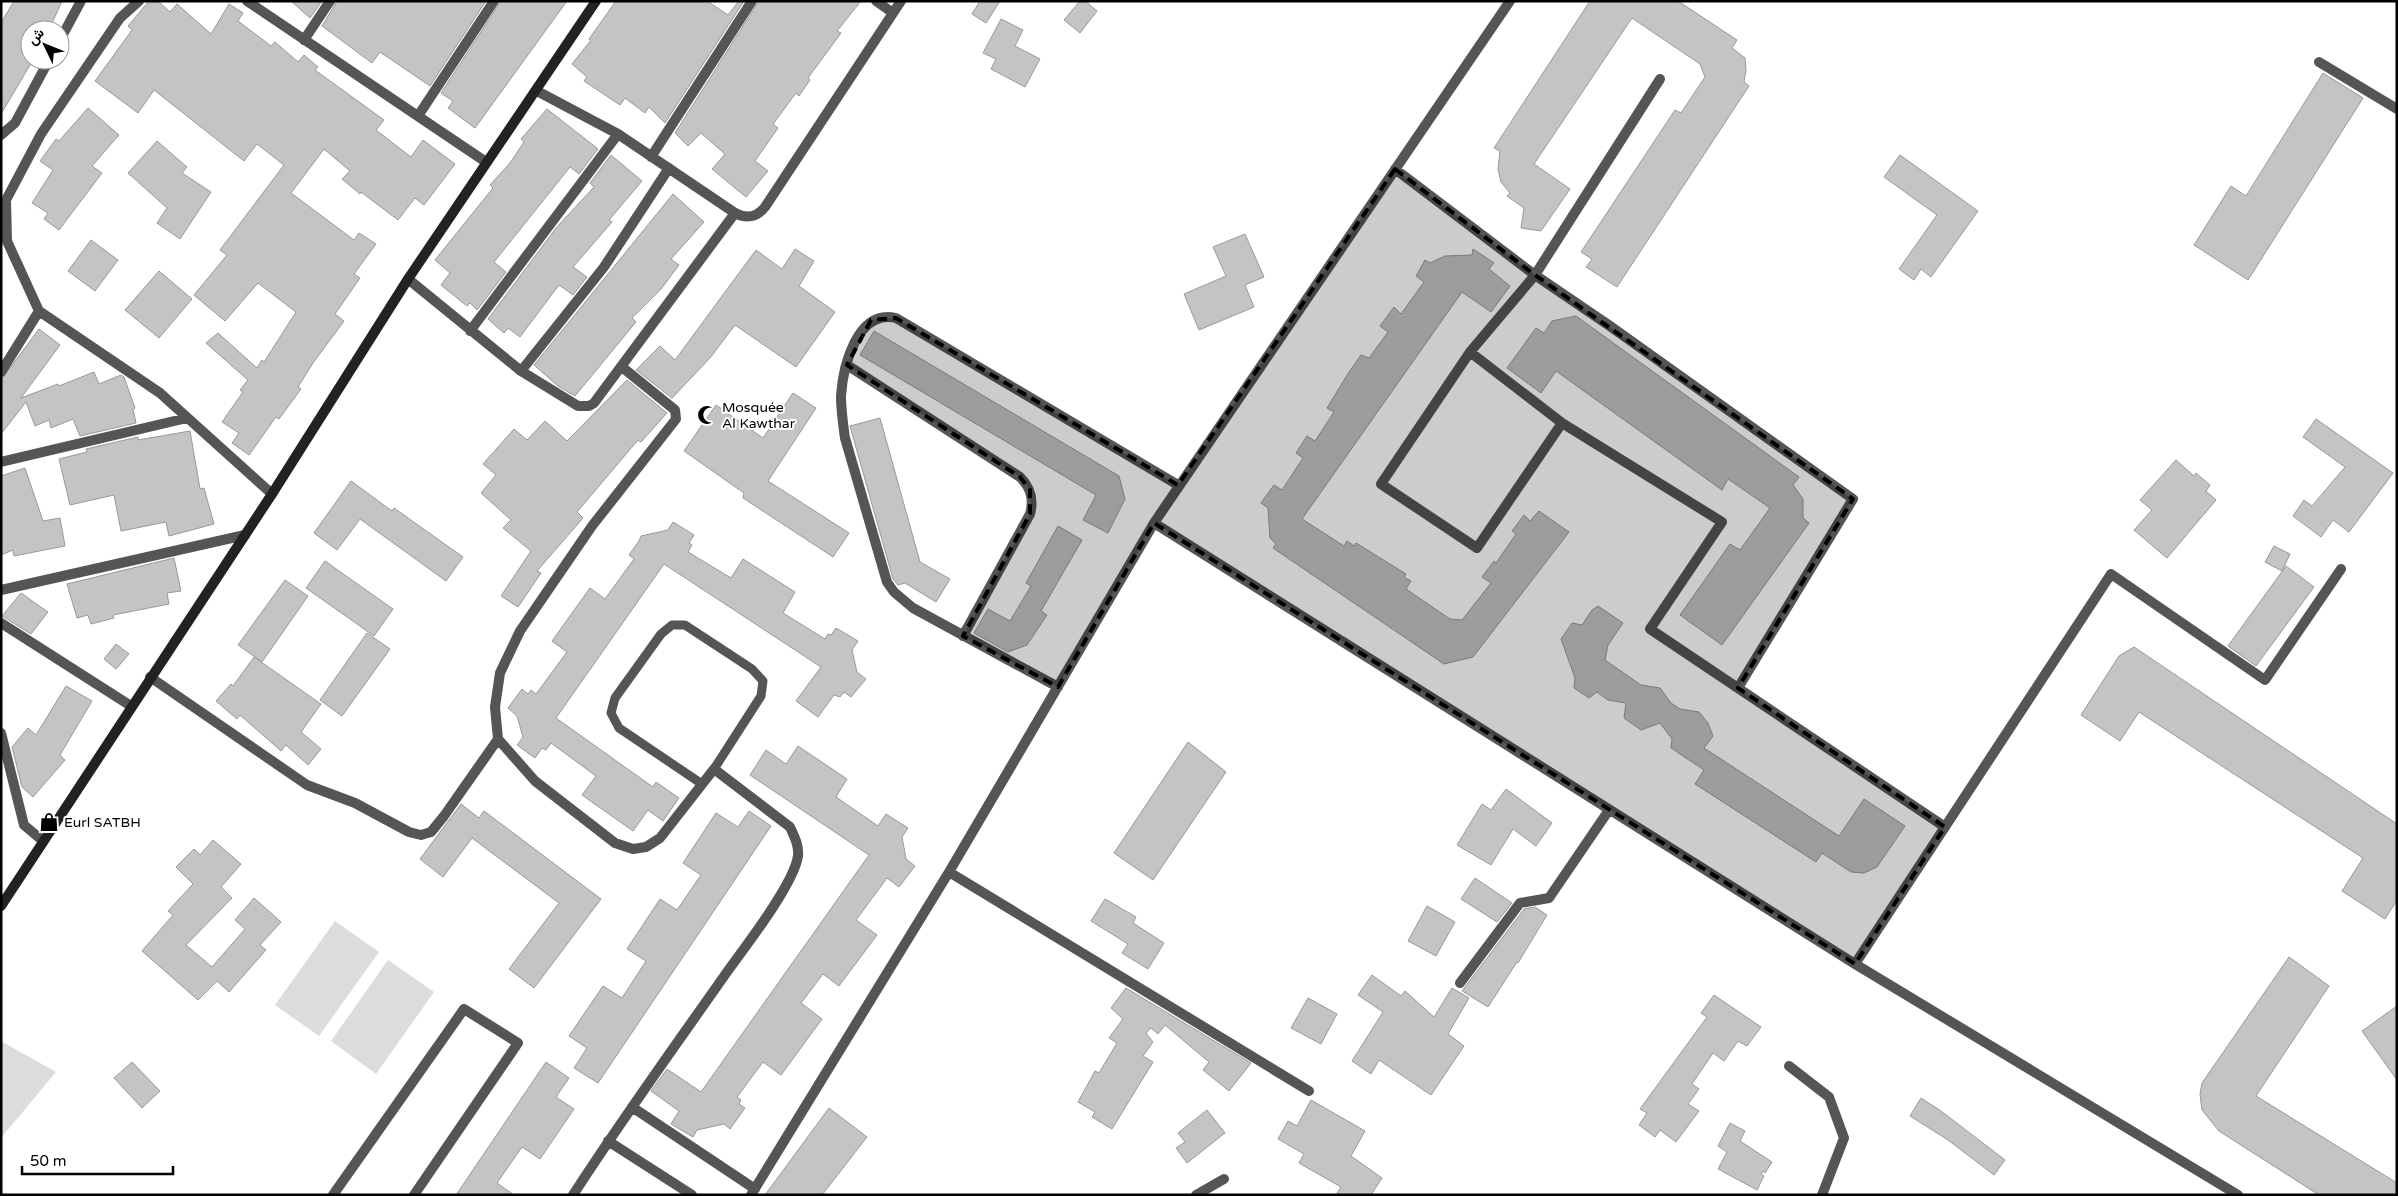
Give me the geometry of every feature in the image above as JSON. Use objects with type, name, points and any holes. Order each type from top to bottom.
[{"type":"street","points":[[70,21],[81,1]]},
{"type":"street","points":[[139,1],[120,18],[41,134],[6,200],[4,239],[39,311],[160,394],[272,494]]},
{"type":"street","points":[[247,1],[486,162]]},
{"type":"street","points":[[304,40],[330,1]]},
{"type":"street","points":[[418,116],[494,1]]},
{"type":"street","points":[[1,906],[272,494],[408,279],[486,162],[537,91],[596,1]]},
{"type":"street","points":[[651,157],[752,1]]},
{"type":"street","points":[[876,1],[893,13]]},
{"type":"street","points":[[537,91],[618,134],[735,212],[749,217],[762,211],[900,1]]},
{"type":"street","points":[[632,1107],[753,1192],[949,872],[1178,485],[1510,1]]},
{"type":"street","points":[[2319,62],[2397,109]]},
{"type":"street","points":[[1,135],[15,123],[44,70]]},
{"type":"street","points":[[1562,423],[1477,548],[1381,484],[1470,352],[1535,275],[1660,78]]},
{"type":"street","points":[[470,331],[618,134]]},
{"type":"street","points":[[521,371],[609,261],[669,168]]},
{"type":"street","points":[[1395,169],[1535,275],[1853,499],[1738,688]]},
{"type":"street","points":[[408,279],[521,371],[573,404],[584,407],[594,403],[622,367],[735,212]]},
{"type":"street","points":[[1,372],[39,311]]},
{"type":"street","points":[[1058,687],[963,636],[904,601],[894,592],[884,576],[845,438],[841,394],[847,365],[858,338],[871,320],[888,316],[896,318],[1178,485]]},
{"type":"street","points":[[1470,352],[1562,423],[1722,522],[1650,629],[1945,827]]},
{"type":"street","points":[[847,365],[1020,477],[1030,490],[1032,498],[1030,514],[963,636]]},
{"type":"street","points":[[573,1195],[608,1141],[762,923],[790,877],[798,856],[797,840],[790,827],[714,769],[660,838],[646,847],[634,848],[615,843],[534,781],[498,739],[495,707],[500,673],[520,631],[592,526],[676,420],[675,410],[622,367]]},
{"type":"street","points":[[1,462],[187,418]]},
{"type":"street","points":[[1154,523],[1855,964],[2238,1195]]},
{"type":"street","points":[[1,590],[245,535]]},
{"type":"street","points":[[1855,964],[2111,574],[2265,680],[2341,569]]},
{"type":"street","points":[[1,623],[131,706]]},
{"type":"street","points":[[150,677],[307,785],[355,803],[409,832],[421,835],[431,832],[444,816],[498,739]]},
{"type":"street","points":[[1,733],[24,825],[43,841]]},
{"type":"street","points":[[1460,983],[1520,903],[1549,898],[1608,810]]},
{"type":"street","points":[[949,872],[1309,1091]]},
{"type":"street","points":[[333,1195],[464,1009],[518,1043],[414,1195]]},
{"type":"street","points":[[1788,1066],[1830,1097],[1844,1138],[1822,1195]]},
{"type":"street","points":[[608,1141],[692,1195]]},
{"type":"street","points":[[1196,1195],[1224,1179]]},
{"type":"lane","points":[[702,784],[619,728],[611,713],[615,698],[661,634],[672,625],[685,625],[752,669],[763,681],[761,696],[714,769]]},
{"type":"highlighted area","points":[[1395,169],[1535,275],[1853,499],[1738,688],[1945,827],[1855,964],[1154,523],[1058,687],[963,636],[1030,514],[1030,490],[1020,477],[847,365],[871,320],[896,318],[1178,485]]},
{"type":"shaded area","points":[[335,921],[379,952],[319,1036],[275,1005]]},
{"type":"shaded area","points":[[388,960],[434,992],[376,1074],[331,1041]]},
{"type":"shaded area","points":[[1,1041],[56,1072],[1,1138]]},
{"type":"building","points":[[14,1],[62,1],[53,20],[20,20],[20,70],[27,70],[1,114],[1,23]]},
{"type":"building","points":[[149,1],[158,1],[170,12],[177,4],[211,34],[229,4],[243,13],[238,21],[271,46],[275,42],[298,62],[304,55],[318,67],[315,70],[384,120],[376,130],[411,157],[423,140],[455,164],[424,205],[415,198],[398,220],[342,179],[350,171],[324,149],[291,193],[354,240],[359,233],[376,244],[354,274],[360,278],[335,314],[344,321],[313,363],[298,387],[301,389],[279,419],[276,417],[249,455],[232,443],[239,433],[222,422],[243,392],[240,390],[248,380],[206,343],[218,333],[257,368],[262,360],[264,362],[296,312],[258,283],[225,321],[194,295],[227,255],[220,250],[284,165],[257,144],[244,161],[154,90],[138,113],[95,81],[132,30],[128,26]]},
{"type":"building","points":[[291,1],[322,1],[310,18]]},
{"type":"building","points":[[337,1],[486,1],[430,86],[380,52],[372,63],[322,26]]},
{"type":"building","points":[[501,1],[567,1],[475,128],[448,108],[453,101],[441,93]]},
{"type":"building","points":[[616,1],[707,1],[728,15],[739,1],[744,1],[665,123],[649,107],[645,113],[625,98],[620,105],[584,81],[587,77],[572,64],[591,40],[589,39]]},
{"type":"building","points":[[759,1],[861,1],[837,31],[841,33],[808,78],[810,80],[799,96],[796,93],[773,124],[778,128],[755,161],[768,171],[746,197],[712,169],[725,154],[701,133],[688,146],[675,133]]},
{"type":"building","points":[[980,1],[1000,1],[986,23],[972,14]]},
{"type":"building","points":[[1080,1],[1085,1],[1097,11],[1080,33],[1064,20]]},
{"type":"building","points":[[1590,1],[1678,1],[1737,40],[1732,48],[1745,58],[1744,82],[1749,86],[1617,287],[1586,267],[1592,259],[1581,252],[1675,110],[1681,113],[1705,77],[1700,64],[1632,18],[1534,164],[1570,189],[1541,231],[1521,228],[1524,208],[1507,196],[1510,193],[1501,182],[1498,169],[1500,151],[1494,148]]},
{"type":"building","points":[[1001,19],[1023,30],[1015,46],[1040,59],[1025,87],[991,69],[996,59],[983,53]]},
{"type":"building","points":[[2323,73],[2363,98],[2248,280],[2194,245],[2231,186],[2246,196]]},
{"type":"building","points":[[88,108],[119,135],[92,166],[102,173],[59,230],[44,219],[48,213],[32,203],[53,170],[40,161],[56,139],[59,141]]},
{"type":"building","points":[[547,109],[598,149],[579,174],[570,167],[494,262],[506,272],[477,310],[470,303],[467,306],[441,285],[450,273],[435,260],[493,188],[490,185],[510,163],[524,142],[521,139]]},
{"type":"building","points":[[157,141],[187,167],[182,173],[211,192],[180,239],[157,223],[167,208],[128,173]]},
{"type":"building","points":[[611,155],[642,181],[609,220],[612,222],[573,267],[587,277],[573,295],[559,285],[520,337],[508,328],[504,333],[488,319],[556,228],[594,187],[590,183]]},
{"type":"building","points":[[1900,155],[1978,211],[1931,277],[1921,269],[1914,280],[1899,269],[1937,215],[1884,177]]},
{"type":"building","points":[[673,194],[704,222],[671,259],[679,265],[661,289],[632,318],[636,322],[575,396],[558,386],[534,365]]},
{"type":"building","points":[[1245,234],[1264,277],[1245,285],[1254,307],[1199,330],[1184,294],[1226,276],[1213,247]]},
{"type":"building","points":[[91,240],[118,260],[95,291],[68,271]]},
{"type":"building","points":[[795,249],[814,261],[799,286],[835,312],[796,367],[735,325],[710,358],[672,398],[636,370],[660,346],[675,360],[756,250],[782,269]]},
{"type":"building","points":[[1473,249],[1494,263],[1489,269],[1510,286],[1491,312],[1462,292],[1302,519],[1344,546],[1347,541],[1354,546],[1356,543],[1406,574],[1404,577],[1411,581],[1406,589],[1450,619],[1462,620],[1491,583],[1482,577],[1494,561],[1496,563],[1516,534],[1512,531],[1524,515],[1530,521],[1539,511],[1569,532],[1473,657],[1444,664],[1273,548],[1276,544],[1270,538],[1268,508],[1261,503],[1274,485],[1282,490],[1303,458],[1296,453],[1307,436],[1315,441],[1334,412],[1327,408],[1349,372],[1361,355],[1369,358],[1388,332],[1380,326],[1394,307],[1401,314],[1424,282],[1416,276],[1425,260],[1430,263],[1445,256],[1472,255]]},
{"type":"building","points":[[159,271],[192,299],[159,338],[125,310]]},
{"type":"building","points":[[1576,316],[1799,477],[1793,485],[1803,499],[1803,518],[1809,523],[1722,645],[1680,615],[1730,544],[1740,550],[1770,508],[1728,479],[1722,490],[1556,371],[1541,393],[1507,368],[1536,328],[1544,333],[1552,321]]},
{"type":"building","points":[[39,329],[60,345],[21,398],[94,372],[99,384],[121,375],[124,377],[135,408],[133,409],[136,423],[80,436],[73,419],[51,428],[49,420],[35,426],[26,402],[1,434],[1,380]]},
{"type":"building","points":[[874,331],[1119,476],[1125,499],[1108,533],[1083,520],[1096,495],[860,355]]},
{"type":"building","points":[[627,380],[667,413],[641,442],[638,440],[577,512],[583,518],[537,571],[541,573],[518,607],[501,596],[531,551],[503,528],[511,520],[481,493],[496,475],[483,464],[514,429],[527,440],[545,421],[567,441]]},
{"type":"building","points":[[793,393],[816,408],[768,481],[849,533],[833,557],[743,498],[744,493],[684,451],[716,405],[763,438]]},
{"type":"building","points":[[880,418],[920,562],[950,579],[936,602],[905,583],[898,585],[893,579],[850,426]]},
{"type":"building","points":[[2316,419],[2393,473],[2349,532],[2333,520],[2321,537],[2293,516],[2304,500],[2312,506],[2345,467],[2303,437]]},
{"type":"building","points":[[190,431],[200,489],[204,488],[214,524],[169,536],[166,522],[121,531],[114,495],[70,505],[59,459],[87,452],[86,449],[138,437],[138,440]]},
{"type":"building","points":[[2176,460],[2194,476],[2196,473],[2210,485],[2206,491],[2216,500],[2167,558],[2134,530],[2152,510],[2140,500]]},
{"type":"building","points":[[25,468],[43,521],[60,518],[65,546],[14,556],[13,550],[1,555],[1,476]]},
{"type":"building","points":[[351,481],[392,511],[394,508],[463,557],[446,581],[360,519],[337,550],[314,533]]},
{"type":"building","points":[[673,522],[694,535],[689,543],[692,545],[688,552],[731,578],[743,559],[795,592],[783,613],[825,639],[836,628],[858,641],[852,650],[857,672],[866,679],[851,697],[844,692],[840,697],[834,695],[818,717],[796,701],[821,667],[664,564],[556,718],[653,787],[656,782],[679,798],[663,821],[648,810],[633,831],[582,795],[596,776],[551,743],[546,750],[542,748],[535,758],[517,745],[523,737],[517,716],[508,708],[522,689],[528,694],[531,690],[536,694],[567,652],[552,641],[590,588],[605,599],[634,559],[629,555],[641,536],[668,530]]},
{"type":"building","points":[[1058,526],[1082,540],[1041,611],[1047,615],[1027,645],[1008,652],[974,633],[988,609],[1010,621],[1031,586],[1026,583]]},
{"type":"building","points":[[2274,546],[2290,554],[2282,571],[2265,562]]},
{"type":"building","points":[[174,558],[181,591],[167,593],[169,604],[113,615],[114,618],[91,624],[88,615],[77,618],[67,584]]},
{"type":"building","points":[[325,561],[393,609],[374,636],[306,588]]},
{"type":"building","points":[[2286,566],[2314,587],[2256,666],[2228,646]]},
{"type":"building","points":[[285,580],[308,596],[262,662],[238,645]]},
{"type":"building","points":[[21,593],[48,612],[31,634],[2,616]]},
{"type":"building","points":[[1598,606],[1623,623],[1608,645],[1605,660],[1641,685],[1660,688],[1671,703],[1680,709],[1699,712],[1708,723],[1713,736],[1704,748],[1839,836],[1864,799],[1905,826],[1877,867],[1864,873],[1851,872],[1822,853],[1816,862],[1695,784],[1704,770],[1671,748],[1672,739],[1660,723],[1641,730],[1624,718],[1626,703],[1608,700],[1597,692],[1589,698],[1574,688],[1575,678],[1561,639],[1572,623],[1582,625],[1592,610]]},
{"type":"building","points":[[367,633],[390,649],[342,716],[320,700]]},
{"type":"building","points":[[116,644],[129,654],[116,669],[104,659]]},
{"type":"building","points":[[2134,647],[2397,824],[2397,900],[2385,919],[2342,891],[2363,858],[2139,712],[2120,741],[2081,715],[2119,656]]},
{"type":"building","points":[[254,657],[321,704],[301,732],[321,749],[308,765],[286,745],[281,751],[240,715],[237,719],[216,701],[231,684],[233,686]]},
{"type":"building","points":[[66,686],[92,701],[60,755],[65,760],[33,797],[22,787],[12,747],[28,728],[36,735]]},
{"type":"building","points":[[1188,742],[1226,772],[1153,880],[1114,853]]},
{"type":"building","points":[[798,746],[847,779],[836,797],[878,826],[886,814],[908,828],[902,837],[906,859],[915,866],[899,887],[887,878],[856,920],[877,935],[839,986],[823,974],[801,1003],[822,1019],[781,1075],[763,1062],[737,1097],[741,1100],[739,1104],[745,1108],[730,1129],[724,1124],[697,1130],[693,1137],[671,1124],[679,1111],[651,1091],[667,1069],[701,1092],[869,855],[750,775],[766,750],[786,764]]},
{"type":"building","points":[[1506,789],[1552,823],[1536,846],[1513,829],[1491,865],[1457,845],[1482,804],[1491,810]]},
{"type":"building","points":[[461,804],[479,818],[484,811],[601,899],[534,988],[509,969],[559,903],[472,838],[443,877],[420,859]]},
{"type":"building","points":[[749,811],[771,826],[598,1083],[574,1068],[587,1048],[569,1036],[603,986],[622,998],[646,961],[627,949],[660,899],[677,910],[701,875],[683,863],[716,813],[738,827]]},
{"type":"building","points":[[213,840],[241,864],[221,887],[232,898],[186,945],[212,967],[245,929],[235,920],[254,898],[281,922],[260,945],[266,950],[229,992],[217,981],[198,1000],[142,951],[173,915],[168,911],[193,884],[176,867],[194,849],[200,855]]},
{"type":"building","points":[[1475,878],[1512,903],[1497,922],[1461,899]]},
{"type":"building","points":[[1105,899],[1136,917],[1133,923],[1164,943],[1148,969],[1122,953],[1128,944],[1091,921]]},
{"type":"building","points":[[1427,906],[1455,922],[1436,956],[1408,941]]},
{"type":"building","points":[[1535,907],[1547,915],[1518,963],[1488,1007],[1462,991],[1524,909]]},
{"type":"building","points":[[2289,957],[2329,986],[2256,1096],[2397,1183],[2397,1195],[2319,1195],[2219,1131],[2202,1110],[2200,1094],[2202,1083]]},
{"type":"building","points":[[1372,975],[1401,996],[1405,991],[1434,1017],[1452,988],[1469,998],[1448,1034],[1464,1046],[1431,1095],[1379,1060],[1371,1074],[1352,1061],[1383,1012],[1358,995]]},
{"type":"building","points":[[1126,988],[1251,1063],[1229,1091],[1203,1070],[1209,1062],[1165,1025],[1158,1034],[1151,1028],[1146,1033],[1153,1042],[1143,1056],[1153,1062],[1112,1129],[1092,1117],[1095,1112],[1078,1102],[1095,1071],[1099,1073],[1117,1043],[1109,1038],[1123,1019],[1111,1008]]},
{"type":"building","points":[[1714,995],[1761,1027],[1747,1046],[1738,1041],[1724,1061],[1713,1053],[1692,1084],[1699,1089],[1688,1104],[1699,1111],[1676,1142],[1660,1130],[1655,1137],[1639,1125],[1647,1113],[1640,1109],[1707,1017],[1701,1013]]},
{"type":"building","points":[[1308,998],[1337,1014],[1321,1044],[1291,1028]]},
{"type":"building","points":[[2397,1006],[2397,1080],[2362,1031]]},
{"type":"building","points":[[132,1062],[160,1091],[142,1108],[114,1078]]},
{"type":"building","points":[[546,1062],[569,1078],[556,1097],[574,1109],[540,1159],[522,1147],[497,1183],[514,1195],[456,1195]]},
{"type":"building","points":[[1921,1098],[2005,1160],[1994,1175],[1948,1140],[1910,1116]]},
{"type":"building","points":[[1311,1100],[1365,1131],[1351,1156],[1382,1178],[1371,1195],[1336,1195],[1341,1187],[1299,1163],[1304,1154],[1278,1139],[1288,1121],[1297,1126]]},
{"type":"building","points":[[829,1108],[867,1137],[822,1195],[765,1195]]},
{"type":"building","points":[[1207,1110],[1225,1133],[1187,1163],[1176,1148],[1185,1142],[1178,1133]]},
{"type":"building","points":[[1730,1123],[1745,1131],[1740,1141],[1772,1162],[1765,1173],[1763,1171],[1761,1174],[1764,1176],[1757,1190],[1718,1169],[1727,1152],[1718,1146]]},
{"type":"place","name":"Mosquée Al Kawthar","points":[[707,415]]},
{"type":"place","name":"Eurl SATBH","points":[[49,822]]}]
